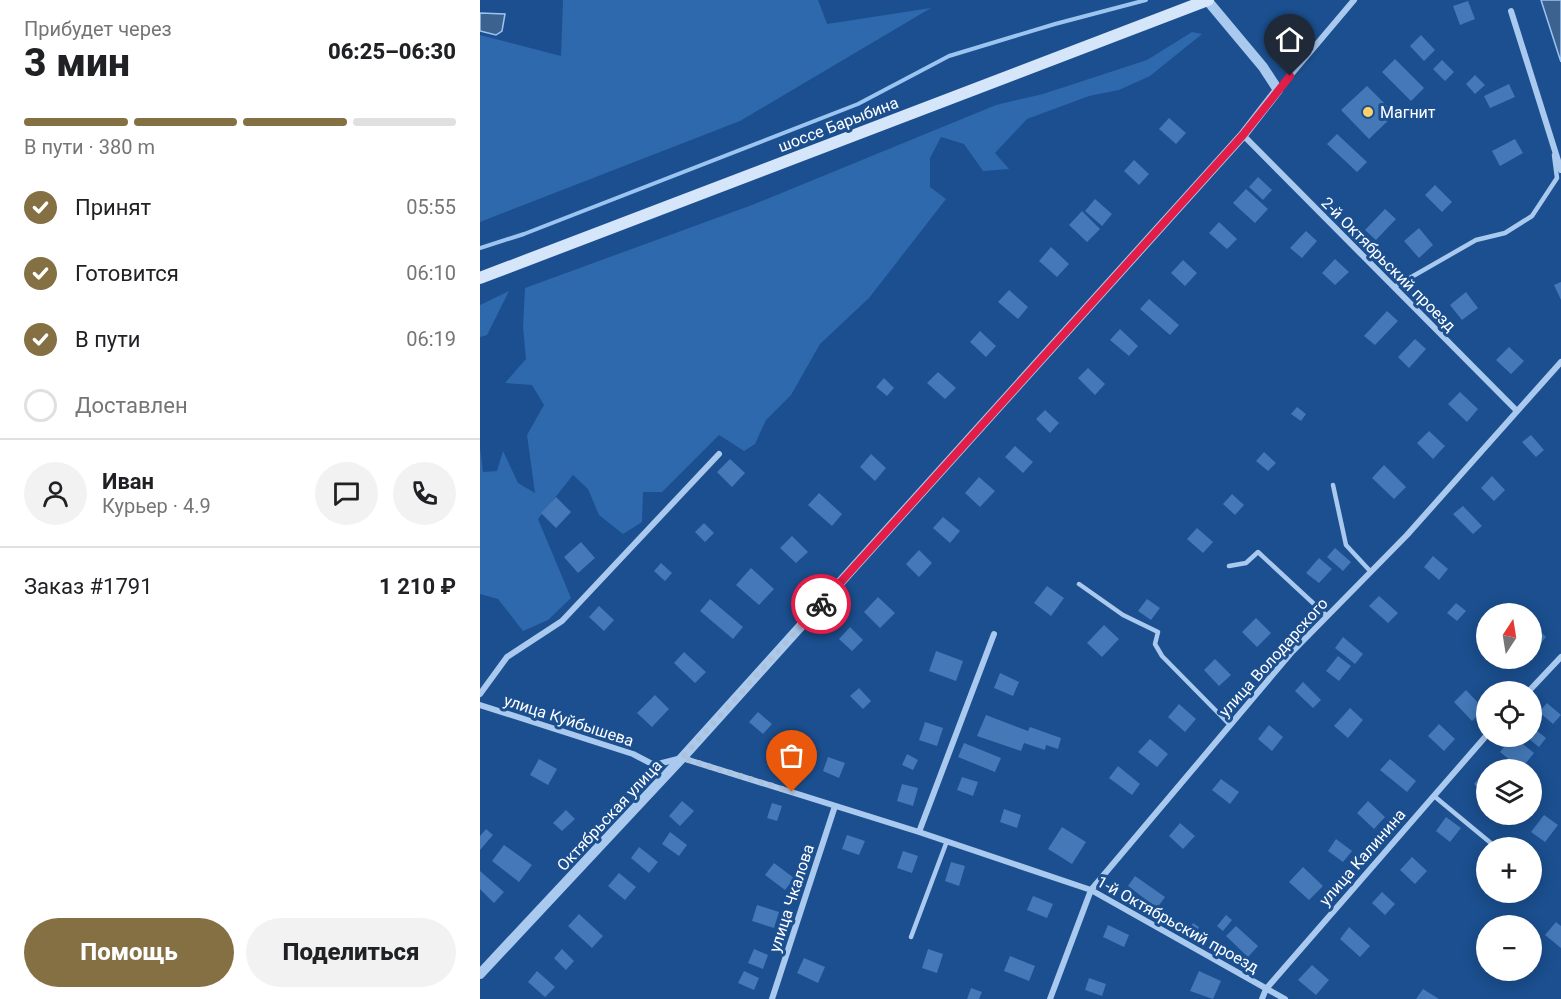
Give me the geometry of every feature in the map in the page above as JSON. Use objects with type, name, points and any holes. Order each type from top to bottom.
[{"type":"main road","name":"шоссе Барыбина","points":[[480,278],[1208,0]]},
{"type":"street","points":[[1208,0],[1263,67],[1278,90]]},
{"type":"street","name":"Октябрьская улица","points":[[480,974],[682,758],[1243,135],[1354,0]]},
{"type":"street","points":[[1511,11],[1554,155],[1561,170]]},
{"type":"street","name":"2-й Октябрьский проезд","points":[[1243,135],[1517,411]]},
{"type":"street","name":"улица Володарского","points":[[1050,999],[1091,890],[1292,653],[1371,572],[1561,362]]},
{"type":"street","points":[[480,694],[507,657],[562,621],[719,454]]},
{"type":"street","points":[[919,832],[994,634]]},
{"type":"street","points":[[1538,681],[1561,657]]},
{"type":"street","name":"улица Куйбышева","points":[[480,705],[633,754],[654,765],[682,758]]},
{"type":"street","name":"улица Калинина","points":[[1263,999],[1266,989],[1476,747]]},
{"type":"street","name":"1-й Октябрьский проезд","points":[[682,758],[919,832],[1091,890],[1285,999]]},
{"type":"street","name":"улица Чкалова","points":[[772,999],[835,806]]},
{"type":"lane","points":[[1394,287],[1476,240],[1505,233],[1532,216],[1557,178],[1554,155]]},
{"type":"lane","points":[[1333,485],[1346,545],[1371,572]]},
{"type":"lane","points":[[1229,567],[1246,562],[1258,552],[1327,616]]},
{"type":"lane","points":[[1079,584],[1123,615],[1158,632],[1155,644],[1162,656],[1230,725]]},
{"type":"lane","points":[[1434,796],[1484,837]]},
{"type":"lane","points":[[911,937],[947,842]]},
{"type":"shaded area","points":[[563,0],[818,0],[827,24],[931,8],[740,121],[480,222],[480,35],[561,56]]},
{"type":"shaded area","points":[[1541,0],[1561,0],[1561,62],[1560,59]]},
{"type":"shaded area","points":[[480,13],[505,14],[502,31],[496,35],[480,31]]},
{"type":"shaded area","points":[[1192,32],[1202,34],[1150,76],[1119,90],[1089,96],[1027,119],[995,153],[1009,169],[983,171],[964,144],[941,137],[930,158],[930,187],[946,199],[869,298],[820,344],[791,395],[766,420],[755,444],[744,451],[719,435],[662,492],[643,492],[642,522],[623,534],[599,515],[588,489],[573,475],[538,519],[571,598],[548,620],[523,631],[498,599],[480,594],[480,448],[483,472],[497,471],[503,451],[518,483],[535,493],[527,435],[544,405],[532,385],[505,383],[526,359],[523,327],[525,288],[752,205],[996,105],[1043,94],[1147,60]]},
{"type":"shaded area","points":[[509,291],[487,335],[480,337],[480,305]]},
{"type":"building","points":[[1468,1],[1475,19],[1460,25],[1453,6]]},
{"type":"building","points":[[1421,35],[1435,50],[1424,61],[1410,46]]},
{"type":"building","points":[[1395,59],[1424,88],[1411,101],[1382,72]]},
{"type":"building","points":[[1442,60],[1454,72],[1445,81],[1433,69]]},
{"type":"building","points":[[1475,75],[1485,85],[1475,94],[1466,84]]},
{"type":"building","points":[[1509,84],[1515,97],[1490,108],[1484,96]]},
{"type":"building","name":"Магнит","points":[[1367,86],[1395,114],[1369,139],[1341,110]]},
{"type":"building","points":[[1169,118],[1186,133],[1176,144],[1159,129]]},
{"type":"building","points":[[1337,134],[1367,162],[1357,172],[1327,144]]},
{"type":"building","points":[[1515,139],[1523,153],[1500,166],[1492,151]]},
{"type":"building","points":[[1134,160],[1149,174],[1139,185],[1124,171]]},
{"type":"building","points":[[1258,177],[1272,190],[1263,200],[1249,187]]},
{"type":"building","points":[[1435,185],[1452,202],[1442,212],[1425,195]]},
{"type":"building","points":[[1246,189],[1268,209],[1255,223],[1233,203]]},
{"type":"building","points":[[1095,199],[1112,214],[1102,226],[1085,211]]},
{"type":"building","points":[[1385,209],[1396,219],[1376,240],[1365,230]]},
{"type":"building","points":[[1082,211],[1100,229],[1087,242],[1069,225]]},
{"type":"building","points":[[1219,222],[1237,239],[1227,249],[1209,233]]},
{"type":"building","points":[[1419,228],[1433,245],[1419,258],[1404,241]]},
{"type":"building","points":[[1306,231],[1317,241],[1302,258],[1290,248]]},
{"type":"building","points":[[1051,247],[1069,264],[1057,277],[1039,261]]},
{"type":"building","points":[[1335,259],[1349,272],[1335,285],[1322,273]]},
{"type":"building","points":[[1183,260],[1197,273],[1185,286],[1171,273]]},
{"type":"building","points":[[1561,282],[1561,300],[1554,285]]},
{"type":"building","points":[[1009,290],[1028,307],[1018,319],[998,302]]},
{"type":"building","points":[[1466,292],[1478,308],[1462,320],[1450,305]]},
{"type":"building","points":[[1149,299],[1179,325],[1170,335],[1140,309]]},
{"type":"building","points":[[1387,311],[1398,321],[1375,345],[1364,336]]},
{"type":"building","points":[[1120,329],[1138,346],[1129,356],[1110,340]]},
{"type":"building","points":[[980,331],[996,346],[986,357],[970,342]]},
{"type":"building","points":[[1415,339],[1426,349],[1409,368],[1398,357]]},
{"type":"building","points":[[1509,347],[1524,361],[1511,374],[1496,360]]},
{"type":"building","points":[[1088,368],[1105,384],[1095,395],[1078,378]]},
{"type":"building","points":[[938,372],[956,388],[945,399],[927,383]]},
{"type":"building","points":[[884,378],[894,388],[887,396],[876,387]]},
{"type":"building","points":[[1460,392],[1478,409],[1467,422],[1448,404]]},
{"type":"building","points":[[1297,407],[1306,414],[1301,421],[1291,414]]},
{"type":"building","points":[[1045,410],[1059,423],[1050,433],[1036,419]]},
{"type":"building","points":[[1429,431],[1445,446],[1433,459],[1417,443]]},
{"type":"building","points":[[1531,435],[1544,450],[1536,457],[1522,442]]},
{"type":"building","points":[[1015,446],[1033,462],[1023,473],[1005,457]]},
{"type":"building","points":[[1264,452],[1276,463],[1268,471],[1256,461]]},
{"type":"building","points":[[871,454],[886,468],[875,481],[860,467]]},
{"type":"building","points":[[730,459],[745,473],[732,487],[717,472]]},
{"type":"building","points":[[1384,465],[1406,487],[1394,499],[1372,478]]},
{"type":"building","points":[[1492,476],[1505,490],[1494,501],[1481,488]]},
{"type":"building","points":[[979,477],[995,491],[980,507],[965,493]]},
{"type":"building","points":[[819,493],[842,514],[832,526],[808,505]]},
{"type":"building","points":[[1232,494],[1244,505],[1235,515],[1223,504]]},
{"type":"building","points":[[556,497],[571,512],[556,528],[541,513]]},
{"type":"building","points":[[1463,506],[1482,526],[1473,534],[1453,514]]},
{"type":"building","points":[[943,517],[960,531],[950,543],[933,528]]},
{"type":"building","points":[[704,523],[714,533],[705,542],[695,532]]},
{"type":"building","points":[[1197,528],[1213,542],[1203,553],[1187,539]]},
{"type":"building","points":[[792,536],[808,552],[796,563],[780,548]]},
{"type":"building","points":[[581,542],[595,558],[578,573],[564,557]]},
{"type":"building","points":[[1335,548],[1351,562],[1343,571],[1327,557]]},
{"type":"building","points":[[919,550],[932,563],[919,577],[906,564]]},
{"type":"building","points":[[1433,556],[1448,569],[1439,580],[1424,567]]},
{"type":"building","points":[[1319,558],[1332,569],[1319,583],[1306,573]]},
{"type":"building","points":[[661,563],[672,573],[665,581],[654,571]]},
{"type":"building","points":[[751,568],[774,589],[759,605],[736,585]]},
{"type":"building","points":[[1047,586],[1064,598],[1051,616],[1034,603]]},
{"type":"building","points":[[1379,596],[1398,613],[1388,623],[1369,606]]},
{"type":"building","points":[[878,597],[895,613],[880,628],[864,612]]},
{"type":"building","points":[[710,599],[743,627],[733,639],[700,611]]},
{"type":"building","points":[[1147,599],[1160,608],[1151,620],[1138,611]]},
{"type":"building","points":[[1456,603],[1466,611],[1457,621],[1447,613]]},
{"type":"building","points":[[599,606],[614,620],[604,631],[589,617]]},
{"type":"building","points":[[1256,618],[1271,633],[1257,647],[1242,632]]},
{"type":"building","points":[[1104,625],[1119,639],[1102,657],[1087,643]]},
{"type":"building","points":[[850,627],[863,640],[852,651],[839,639]]},
{"type":"building","points":[[1343,637],[1363,654],[1355,664],[1335,648]]},
{"type":"building","points":[[936,651],[963,661],[956,681],[929,671]]},
{"type":"building","points":[[684,652],[706,672],[695,683],[674,663]]},
{"type":"building","points":[[1338,656],[1351,666],[1339,681],[1326,671]]},
{"type":"building","points":[[1215,659],[1231,675],[1219,686],[1204,670]]},
{"type":"building","points":[[1000,673],[1019,682],[1013,696],[994,688]]},
{"type":"building","points":[[1303,682],[1321,700],[1313,708],[1295,691]]},
{"type":"building","points":[[859,688],[871,701],[863,709],[850,696]]},
{"type":"building","points":[[1466,690],[1476,701],[1476,717],[1472,721],[1454,702]]},
{"type":"building","points":[[655,695],[669,709],[652,727],[637,713]]},
{"type":"building","points":[[1547,703],[1561,715],[1553,724],[1542,715],[1542,709]]},
{"type":"building","points":[[1179,704],[1196,719],[1185,732],[1168,717]]},
{"type":"building","points":[[1350,708],[1363,720],[1348,738],[1334,726]]},
{"type":"building","points":[[758,712],[772,724],[763,734],[749,722]]},
{"type":"building","points":[[986,715],[1028,731],[1030,727],[1061,738],[1058,749],[1046,745],[1045,750],[1024,743],[1021,751],[977,736]]},
{"type":"building","points":[[925,722],[943,728],[937,746],[919,740]]},
{"type":"building","points":[[1439,724],[1455,739],[1444,751],[1428,736]]},
{"type":"building","points":[[1269,725],[1283,737],[1272,751],[1258,739]]},
{"type":"building","points":[[1150,739],[1168,754],[1157,767],[1138,752]]},
{"type":"building","points":[[964,743],[1001,758],[995,772],[958,757]]},
{"type":"building","points":[[1504,747],[1527,747],[1534,753],[1529,759],[1509,759],[1500,752]]},
{"type":"building","points":[[907,754],[918,760],[913,770],[902,765]]},
{"type":"building","points":[[828,757],[845,763],[839,778],[823,771]]},
{"type":"building","points":[[539,759],[557,769],[548,785],[530,775]]},
{"type":"building","points":[[1390,759],[1416,781],[1407,792],[1380,770]]},
{"type":"building","points":[[1118,766],[1140,784],[1132,795],[1109,778]]},
{"type":"building","points":[[962,777],[978,782],[973,796],[957,790]]},
{"type":"building","points":[[1221,779],[1239,792],[1230,804],[1212,790]]},
{"type":"building","points":[[902,784],[918,788],[913,806],[897,801]]},
{"type":"building","points":[[682,801],[694,811],[680,826],[669,816]]},
{"type":"building","points":[[1368,801],[1385,817],[1374,829],[1357,813]]},
{"type":"building","points":[[772,803],[782,806],[777,821],[767,818]]},
{"type":"building","points":[[1004,809],[1021,815],[1017,828],[1000,822]]},
{"type":"building","points":[[566,810],[575,819],[562,831],[553,823]]},
{"type":"building","points":[[1544,815],[1558,825],[1545,842],[1542,837],[1531,832],[1536,825],[1542,825]]},
{"type":"building","points":[[1446,817],[1461,828],[1450,842],[1436,831]]},
{"type":"building","points":[[1180,823],[1195,836],[1183,849],[1169,836]]},
{"type":"building","points":[[1062,827],[1086,842],[1072,864],[1048,849]]},
{"type":"building","points":[[486,829],[493,835],[480,850],[480,836]]},
{"type":"building","points":[[670,832],[687,845],[679,856],[662,844]]},
{"type":"building","points":[[847,835],[865,841],[859,855],[842,849]]},
{"type":"building","points":[[1336,839],[1352,851],[1343,862],[1328,851]]},
{"type":"building","points":[[504,845],[532,865],[519,882],[492,861]]},
{"type":"building","points":[[639,847],[658,862],[649,873],[631,858]]},
{"type":"building","points":[[903,851],[918,856],[912,873],[897,868]]},
{"type":"building","points":[[1412,857],[1427,871],[1415,884],[1400,870]]},
{"type":"building","points":[[951,862],[965,866],[959,886],[945,881]]},
{"type":"building","points":[[774,863],[794,878],[785,890],[765,875]]},
{"type":"building","points":[[1303,867],[1323,886],[1309,900],[1289,882]]},
{"type":"building","points":[[480,871],[504,892],[494,903],[480,889]]},
{"type":"building","points":[[619,873],[636,887],[625,900],[608,886]]},
{"type":"building","points":[[1135,876],[1165,897],[1157,908],[1128,886]]},
{"type":"building","points":[[1382,892],[1395,904],[1385,915],[1372,903]]},
{"type":"building","points":[[1033,896],[1053,904],[1047,918],[1027,910]]},
{"type":"building","points":[[757,905],[779,912],[774,928],[752,921]]},
{"type":"building","points":[[579,914],[603,936],[592,948],[568,926]]},
{"type":"building","points":[[1226,915],[1232,920],[1223,931],[1217,926]]},
{"type":"building","points":[[1556,922],[1561,926],[1561,948],[1545,935]]},
{"type":"building","points":[[1193,923],[1199,927],[1193,940],[1186,936]]},
{"type":"building","points":[[1108,925],[1129,935],[1124,947],[1103,937]]},
{"type":"building","points":[[1236,926],[1258,946],[1248,957],[1226,936]]},
{"type":"building","points":[[1349,927],[1370,946],[1360,957],[1340,939]]},
{"type":"building","points":[[562,949],[574,961],[566,970],[554,958]]},
{"type":"building","points":[[754,949],[768,955],[763,969],[748,963]]},
{"type":"building","points":[[928,949],[943,954],[937,973],[922,968]]},
{"type":"building","points":[[1010,956],[1035,966],[1029,981],[1004,971]]},
{"type":"building","points":[[804,958],[825,967],[818,983],[797,973]]},
{"type":"building","points":[[1312,965],[1329,980],[1316,995],[1298,980]]},
{"type":"building","points":[[537,971],[555,987],[545,997],[528,982]]},
{"type":"building","points":[[744,971],[759,978],[754,990],[738,983]]},
{"type":"building","points":[[1199,971],[1221,981],[1213,999],[1190,991]]},
{"type":"building","points":[[1089,978],[1106,984],[1102,996],[1085,990]]},
{"type":"building","points":[[971,988],[982,992],[979,999],[967,999]]},
{"type":"building","points":[[1423,989],[1439,999],[1416,999]]},
{"type":"waterway","points":[[480,248],[524,234],[858,104],[949,56],[1146,0]]},
{"type":"way so far","points":[[792,792],[682,758],[821,604]]},
{"type":"place","name":"Магнит","points":[[1368,112]]},
{"type":"route","points":[[821,604],[1243,135],[1290,76]]}]
